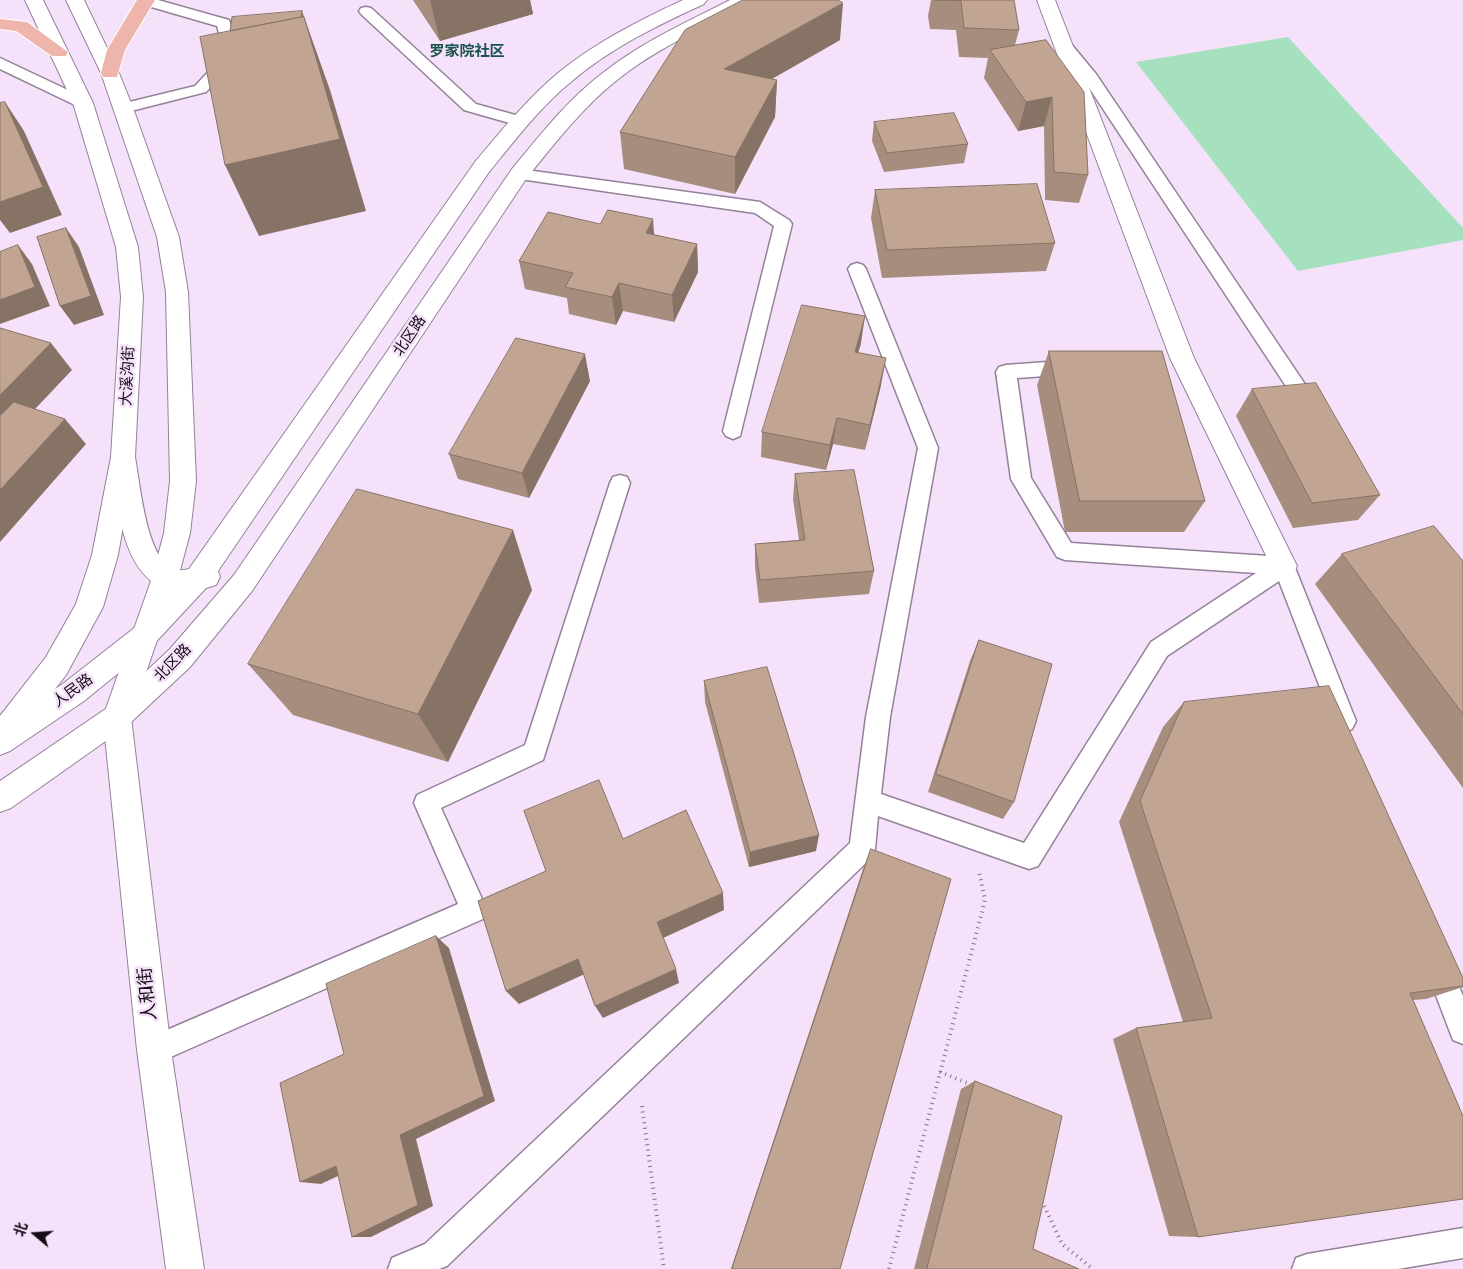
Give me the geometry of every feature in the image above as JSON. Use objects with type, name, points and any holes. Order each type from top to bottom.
[{"type":"main road","points":[[110,73],[116,50],[146,0]]},
{"type":"main road","points":[[0,24],[21,26],[59,52]]},
{"type":"street","name":"大溪沟街","points":[[0,740],[56,666],[89,607],[105,555],[123,458],[132,298],[127,247],[83,103],[34,0]]},
{"type":"street","points":[[0,798],[117,718],[143,636],[165,578],[177,534],[183,481],[177,292],[168,237],[110,73],[75,0]]},
{"type":"street","points":[[143,636],[197,580],[482,167],[520,120],[566,77],[616,43],[671,12],[698,0]]},
{"type":"street","name":"北区路","points":[[117,718],[180,658],[243,583],[519,174],[553,131],[594,90],[639,57],[744,0]]},
{"type":"street","points":[[1046,0],[1172,359],[1284,566]]},
{"type":"street","points":[[123,458],[136,528],[143,550],[152,566],[165,578],[197,580],[232,566],[254,549],[294,510]]},
{"type":"street","name":"人民路","points":[[0,740],[74,692],[143,636]]},
{"type":"street","name":"人和街","points":[[117,718],[154,1050],[185,1269]]},
{"type":"lane","points":[[123,108],[200,89],[233,54],[224,23],[146,0]]},
{"type":"lane","points":[[366,11],[470,107],[483,112],[520,120]]},
{"type":"lane","points":[[1059,38],[1088,74],[1322,426]]},
{"type":"lane","points":[[0,63],[83,103]]},
{"type":"lane","points":[[519,174],[760,208],[783,224],[734,431]]},
{"type":"lane","points":[[403,1269],[436,1255],[862,849],[878,717],[928,448],[857,269]]},
{"type":"lane","points":[[1094,365],[1006,372],[1021,479],[1065,550],[1284,566]]},
{"type":"lane","points":[[154,1050],[474,910],[426,803],[535,752],[620,483]]},
{"type":"lane","points":[[868,801],[1028,858],[1159,649],[1284,566]]},
{"type":"lane","points":[[1284,566],[1352,743]]},
{"type":"lane","points":[[1431,947],[1463,1030]]},
{"type":"lane","points":[[1307,1269],[1463,1243]]},
{"type":"path","points":[[889,1269],[984,900],[972,838]]},
{"type":"path","points":[[637,1064],[664,1269]]},
{"type":"path","points":[[940,1072],[974,1086]]},
{"type":"path","points":[[1043,1190],[1042,1200],[1062,1244],[1093,1269]]},
{"type":"green space","points":[[1288,37],[1463,228],[1463,240],[1298,271],[1136,62]]},
{"type":"building","points":[[743,0],[838,0],[843,3],[724,69],[777,80],[735,157],[620,132],[685,30]]},
{"type":"building","points":[[935,0],[1014,0],[1019,30],[964,28],[961,1]]},
{"type":"building","points":[[302,11],[301,17],[230,31],[232,17]]},
{"type":"building","points":[[304,17],[340,139],[225,165],[200,37]]},
{"type":"building","points":[[1046,40],[1084,92],[1088,175],[1054,172],[1052,97],[1026,102],[990,50]]},
{"type":"building","points":[[5,102],[43,187],[0,202],[0,103]]},
{"type":"building","points":[[954,113],[968,144],[887,153],[874,122]]},
{"type":"building","points":[[1037,184],[1055,243],[887,250],[875,190]]},
{"type":"building","points":[[608,210],[653,219],[646,233],[697,244],[672,295],[619,283],[612,297],[565,287],[573,273],[519,261],[548,212],[600,224]]},
{"type":"building","points":[[66,228],[91,296],[60,306],[37,237]]},
{"type":"building","points":[[18,245],[35,287],[0,300],[0,252]]},
{"type":"building","points":[[802,305],[865,316],[855,352],[886,358],[870,425],[837,418],[830,445],[762,432]]},
{"type":"building","points":[[0,328],[51,343],[0,395]]},
{"type":"building","points":[[516,338],[585,354],[522,473],[449,454]]},
{"type":"building","points":[[1049,351],[1162,351],[1205,501],[1080,501]]},
{"type":"building","points":[[1316,383],[1380,495],[1312,503],[1252,389]]},
{"type":"building","points":[[14,402],[65,419],[0,490],[0,416]]},
{"type":"building","points":[[854,470],[874,571],[760,580],[755,544],[805,540],[795,474]]},
{"type":"building","points":[[357,489],[513,530],[418,714],[248,664]]},
{"type":"building","points":[[1434,526],[1463,561],[1463,714],[1342,554]]},
{"type":"building","points":[[979,640],[1052,664],[1014,802],[936,774]]},
{"type":"building","points":[[767,667],[819,835],[750,852],[704,681]]},
{"type":"building","points":[[1329,686],[1463,978],[1463,986],[1410,993],[1463,1116],[1463,1199],[1198,1237],[1136,1028],[1212,1018],[1140,801],[1184,702]]},
{"type":"building","points":[[599,780],[623,839],[686,810],[723,893],[657,922],[676,969],[595,1006],[578,959],[506,991],[478,901],[546,871],[524,811]]},
{"type":"building","points":[[871,849],[951,879],[840,1269],[732,1269]]},
{"type":"building","points":[[436,936],[484,1096],[400,1135],[418,1205],[352,1237],[336,1166],[300,1182],[280,1083],[344,1054],[326,984]]},
{"type":"building","points":[[975,1081],[1062,1116],[1033,1249],[1079,1269],[927,1269]]},
{"type":"district","name":"罗家院社区","points":[[467,52]]}]
